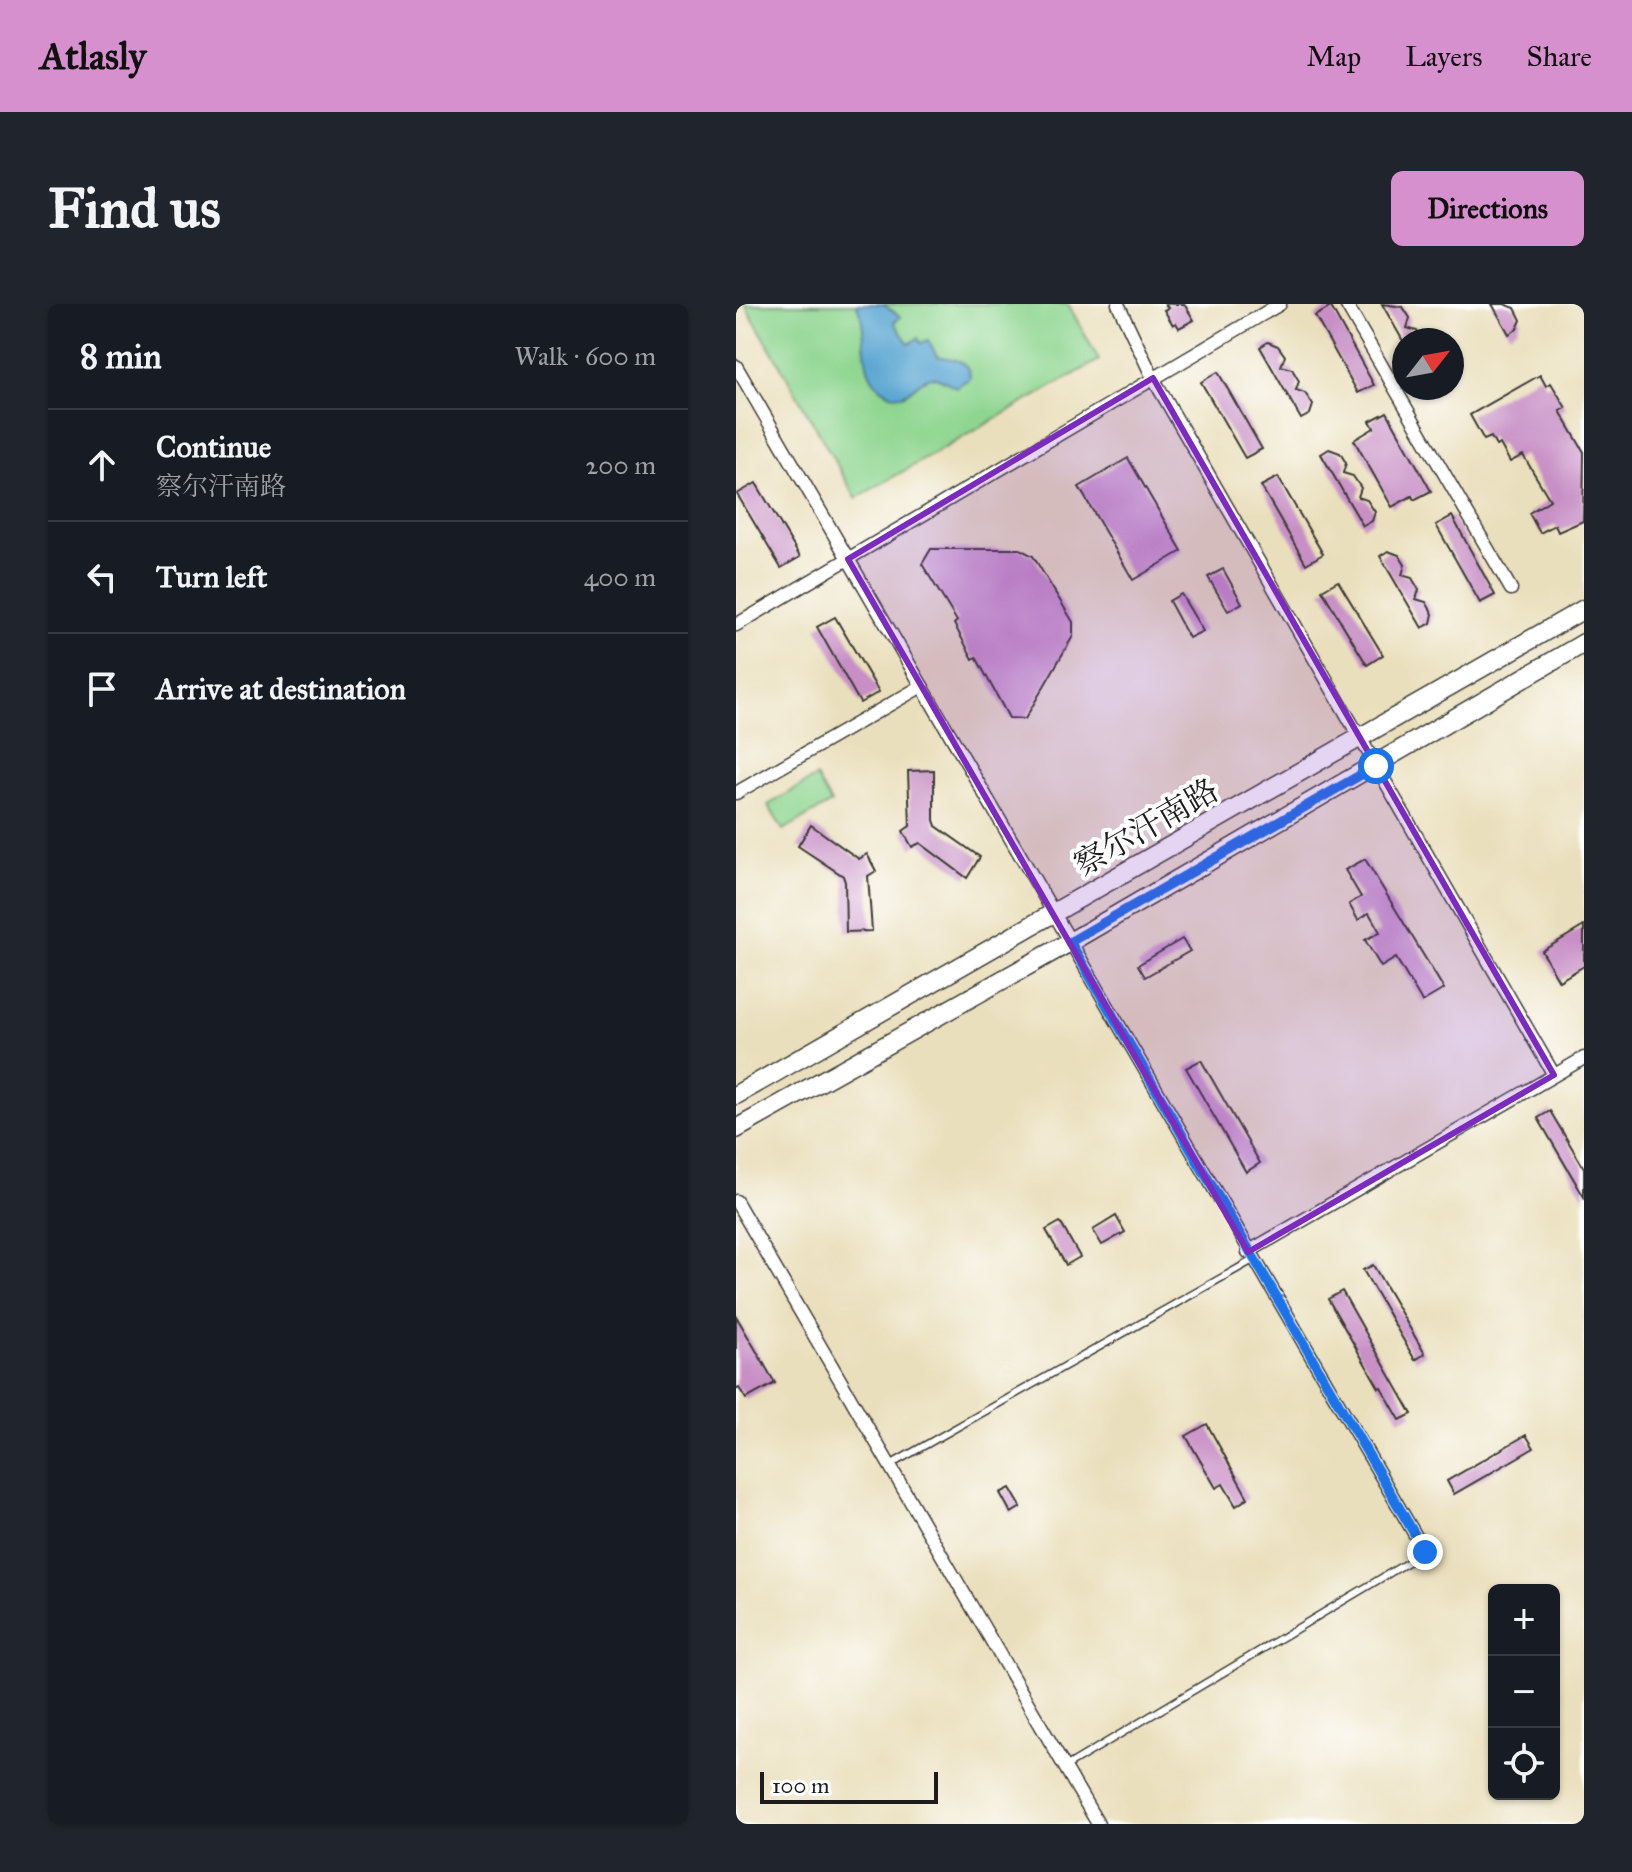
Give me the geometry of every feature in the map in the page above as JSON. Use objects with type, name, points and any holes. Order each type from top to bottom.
[{"type":"main road","name":"察尔汗南路","points":[[736,1095],[1584,609]]},
{"type":"main road","name":"察尔汗南路","points":[[736,1129],[1070,942],[1584,643]]},
{"type":"street","points":[[1118,304],[1153,378],[1554,1075]]},
{"type":"street","points":[[736,625],[1280,304]]},
{"type":"street","points":[[1346,304],[1511,589]]},
{"type":"street","points":[[736,366],[1425,1552]]},
{"type":"street","points":[[736,793],[922,686]]},
{"type":"street","points":[[1251,1256],[1584,1058]]},
{"type":"street","points":[[736,1201],[1098,1824]]},
{"type":"lane","points":[[890,1465],[1251,1256]]},
{"type":"lane","points":[[1065,1767],[1425,1552]]},
{"type":"highlighted area","points":[[1153,378],[1554,1075],[1248,1252],[848,559]]},
{"type":"green space","points":[[745,304],[1068,304],[1099,360],[856,498]]},
{"type":"green space","points":[[816,777],[831,803],[783,830],[768,805]]},
{"type":"water","points":[[856,304],[883,304],[901,317],[894,322],[909,344],[918,338],[921,343],[928,340],[937,356],[963,363],[970,378],[956,387],[942,379],[927,378],[902,395],[889,393],[871,376],[861,315]]},
{"type":"building","points":[[1165,304],[1184,304],[1194,320],[1179,328],[1176,323],[1173,325],[1164,310],[1168,308]]},
{"type":"building","points":[[1382,304],[1403,307],[1410,318],[1407,328],[1396,328]]},
{"type":"building","points":[[1492,304],[1515,308],[1521,320],[1517,329],[1509,334]]},
{"type":"building","points":[[1331,307],[1374,385],[1358,393],[1315,316]]},
{"type":"building","points":[[1268,342],[1278,346],[1285,356],[1281,366],[1292,369],[1299,381],[1296,390],[1305,393],[1313,405],[1310,414],[1301,419],[1260,347]]},
{"type":"building","points":[[1218,372],[1262,449],[1245,458],[1201,382]]},
{"type":"building","points":[[1540,375],[1546,386],[1551,383],[1566,408],[1560,411],[1584,452],[1583,521],[1558,532],[1555,525],[1540,533],[1529,513],[1550,500],[1523,455],[1510,462],[1500,444],[1496,446],[1491,437],[1484,440],[1470,415]]},
{"type":"building","points":[[1387,412],[1431,491],[1414,500],[1412,496],[1392,507],[1354,440],[1374,428],[1370,421]]},
{"type":"building","points":[[1329,449],[1340,453],[1346,463],[1343,473],[1353,476],[1361,488],[1358,497],[1367,500],[1375,512],[1372,521],[1363,526],[1321,454]]},
{"type":"building","points":[[1128,458],[1182,551],[1133,580],[1079,487]]},
{"type":"building","points":[[1278,477],[1323,554],[1306,564],[1261,486]]},
{"type":"building","points":[[756,483],[800,557],[781,568],[737,494]]},
{"type":"building","points":[[1452,516],[1495,595],[1480,603],[1436,525]]},
{"type":"building","points":[[931,549],[1020,549],[1033,556],[1073,622],[1073,636],[1025,719],[1009,718],[976,657],[973,659],[954,624],[957,621],[922,564]]},
{"type":"building","points":[[1388,551],[1399,555],[1405,565],[1402,575],[1412,578],[1419,590],[1416,599],[1426,602],[1433,614],[1431,623],[1422,628],[1380,556]]},
{"type":"building","points":[[1223,569],[1242,603],[1228,611],[1208,577]]},
{"type":"building","points":[[1338,581],[1383,655],[1367,665],[1322,590]]},
{"type":"building","points":[[1181,594],[1203,631],[1189,638],[1169,601]]},
{"type":"building","points":[[835,617],[879,692],[860,703],[817,627]]},
{"type":"building","points":[[934,770],[936,826],[980,857],[967,878],[920,843],[912,847],[903,831],[910,826],[908,771]]},
{"type":"building","points":[[811,825],[859,859],[867,854],[876,871],[868,876],[872,931],[846,932],[843,876],[798,846]]},
{"type":"building","points":[[1365,859],[1444,989],[1422,1002],[1396,958],[1381,967],[1365,940],[1380,932],[1369,913],[1358,920],[1349,904],[1361,897],[1345,870]]},
{"type":"building","points":[[1584,926],[1584,966],[1559,981],[1542,951]]},
{"type":"building","points":[[1182,939],[1190,951],[1145,977],[1138,965]]},
{"type":"building","points":[[1201,1060],[1260,1163],[1246,1172],[1186,1068]]},
{"type":"building","points":[[1550,1111],[1584,1168],[1584,1197],[1538,1118]]},
{"type":"building","points":[[1116,1216],[1125,1232],[1102,1245],[1093,1230]]},
{"type":"building","points":[[1060,1222],[1080,1257],[1066,1265],[1046,1230]]},
{"type":"building","points":[[1373,1265],[1425,1354],[1415,1360],[1363,1270]]},
{"type":"building","points":[[1342,1291],[1412,1414],[1400,1420],[1328,1299]]},
{"type":"building","points":[[736,1316],[775,1383],[746,1399],[739,1388],[736,1390]]},
{"type":"building","points":[[1207,1424],[1248,1498],[1236,1506],[1223,1484],[1216,1488],[1186,1436]]},
{"type":"building","points":[[1526,1435],[1534,1448],[1454,1494],[1447,1481]]},
{"type":"building","points":[[1010,1488],[1021,1507],[1011,1513],[1000,1493]]},
{"type":"route","points":[[1376,766],[1070,942],[1425,1552]]}]
